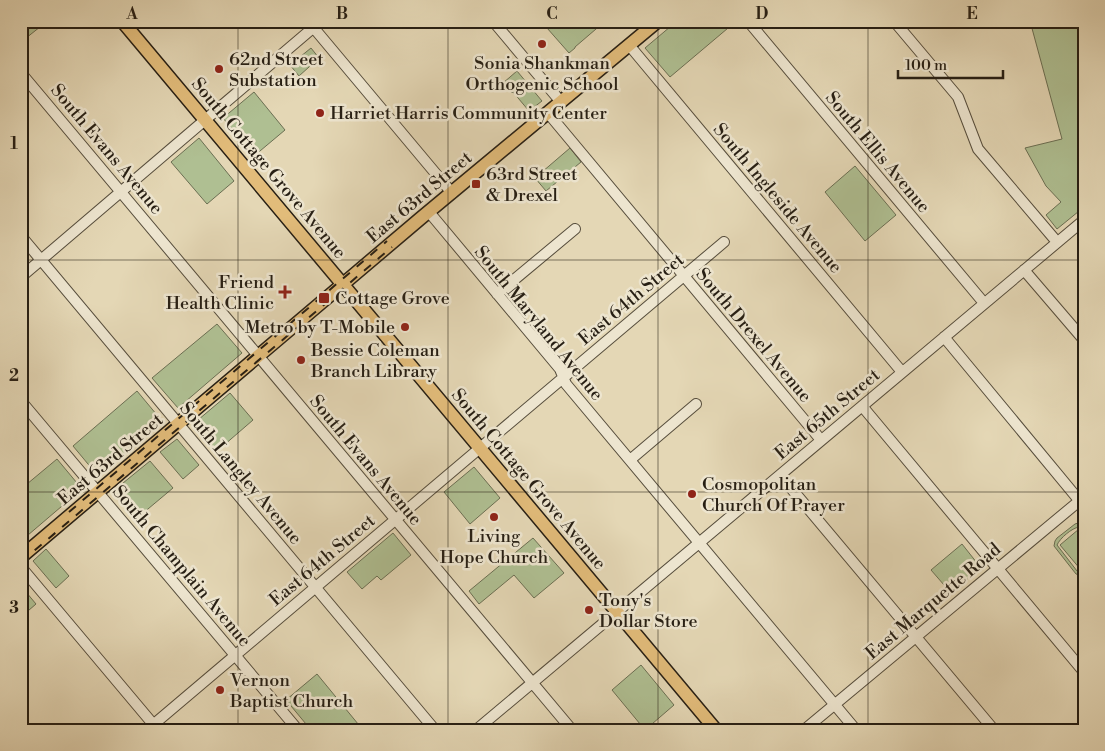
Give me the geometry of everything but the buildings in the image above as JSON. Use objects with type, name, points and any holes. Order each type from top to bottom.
[{"type":"main road","name":"South Cottage Grove Avenue","points":[[122,21],[716,730]]},
{"type":"main road","name":"East 63rd Street","points":[[21,557],[343,284],[658,21]]},
{"type":"street","points":[[493,21],[561,102]]},
{"type":"street","name":"South Ellis Avenue","points":[[748,21],[984,303]]},
{"type":"street","points":[[894,21],[958,97],[978,149],[1056,242]]},
{"type":"street","points":[[21,277],[206,120],[314,23],[452,193]]},
{"type":"street","name":"South Ingleside Avenue","points":[[629,45],[902,372]]},
{"type":"street","name":"South Evans Avenue","points":[[21,73],[572,730]]},
{"type":"street","name":"South Drexel Avenue","points":[[548,113],[821,440]]},
{"type":"street","name":"South Maryland Avenue","points":[[429,212],[560,369],[566,384],[856,730]]},
{"type":"street","name":"East 65th Street","points":[[476,730],[1084,220]]},
{"type":"street","points":[[497,294],[575,229]]},
{"type":"street","name":"South Langley Avenue","points":[[21,236],[435,730]]},
{"type":"street","name":"East 64th Street","points":[[153,728],[235,655],[724,242]]},
{"type":"street","points":[[1024,270],[1084,340]]},
{"type":"street","points":[[944,337],[1082,501]]},
{"type":"street","name":"South Champlain Avenue","points":[[21,401],[298,730]]},
{"type":"street","points":[[630,460],[696,404]]},
{"type":"street","points":[[862,406],[1084,672]]},
{"type":"street","points":[[780,475],[994,730]]},
{"type":"street","name":"East Marquette Road","points":[[804,730],[997,569],[1082,501]]},
{"type":"street","points":[[21,566],[153,728]]},
{"type":"green space","points":[[21,21],[44,21],[45,23],[21,42]]},
{"type":"green space","points":[[561,21],[576,21],[578,23],[580,21],[607,21],[569,53],[547,28]]},
{"type":"green space","points":[[677,21],[732,21],[734,23],[670,77],[645,48]]},
{"type":"green space","points":[[1030,21],[1084,21],[1084,207],[1057,229],[1046,215],[1061,202],[1046,186],[1025,148],[1062,139]]},
{"type":"green space","points":[[311,48],[319,58],[299,76],[290,65]]},
{"type":"green space","points":[[517,71],[542,101],[529,111],[504,84],[496,90]]},
{"type":"green space","points":[[254,92],[285,130],[254,156],[223,118]]},
{"type":"green space","points":[[199,138],[234,181],[207,204],[171,162]]},
{"type":"green space","points":[[570,148],[581,162],[546,191],[535,178]]},
{"type":"green space","points":[[855,166],[896,215],[865,241],[825,192]]},
{"type":"green space","points":[[217,324],[242,353],[178,408],[152,378]]},
{"type":"green space","points":[[137,391],[162,421],[98,476],[73,446]]},
{"type":"green space","points":[[230,393],[253,420],[216,452],[192,425]]},
{"type":"green space","points":[[177,439],[199,465],[183,479],[160,452]]},
{"type":"green space","points":[[57,459],[82,489],[21,541],[21,489]]},
{"type":"green space","points":[[150,461],[173,488],[136,519],[112,492]]},
{"type":"green space","points":[[474,467],[500,498],[470,524],[444,492]]},
{"type":"green space","points":[[1078,523],[1084,526],[1084,531],[1079,527],[1073,529],[1063,536],[1057,545],[1077,571],[1084,572],[1083,576],[1076,574],[1054,546],[1057,538]]},
{"type":"green space","points":[[1079,529],[1084,535],[1084,567],[1081,570],[1060,545]]},
{"type":"green space","points":[[393,533],[411,555],[381,580],[377,576],[362,589],[347,572]]},
{"type":"green space","points":[[533,538],[564,573],[534,598],[514,575],[479,604],[469,591]]},
{"type":"green space","points":[[962,544],[981,568],[951,593],[931,570]]},
{"type":"green space","points":[[46,549],[69,576],[56,588],[33,561]]},
{"type":"green space","points":[[21,586],[36,604],[21,617]]},
{"type":"green space","points":[[641,665],[674,705],[645,730],[612,690]]},
{"type":"green space","points":[[317,674],[363,730],[311,730],[286,700]]},
{"type":"railway","points":[[69,512],[387,241]]},
{"type":"railway","points":[[21,562],[392,247]]},
{"type":"place","name":"Sonia Shankman Orthogenic School","points":[[542,44]]},
{"type":"place","name":"62nd Street Substation","points":[[219,69]]},
{"type":"place","name":"Harriet Harris Community Center","points":[[320,113]]},
{"type":"place","name":"63rd Street & Drexel","points":[[476,184]]},
{"type":"place","name":"Friend Health Clinic","points":[[285,292]]},
{"type":"place","name":"Cottage Grove","points":[[324,298]]},
{"type":"place","name":"Metro by T-Mobile","points":[[405,327]]},
{"type":"place","name":"Bessie Coleman Branch Library","points":[[301,360]]},
{"type":"place","name":"Cosmopolitan Church Of Prayer","points":[[692,494]]},
{"type":"place","name":"Living Hope Church","points":[[494,517]]},
{"type":"place","name":"Tony's Dollar Store","points":[[589,610]]},
{"type":"place","name":"Vernon Baptist Church","points":[[220,690]]}]
